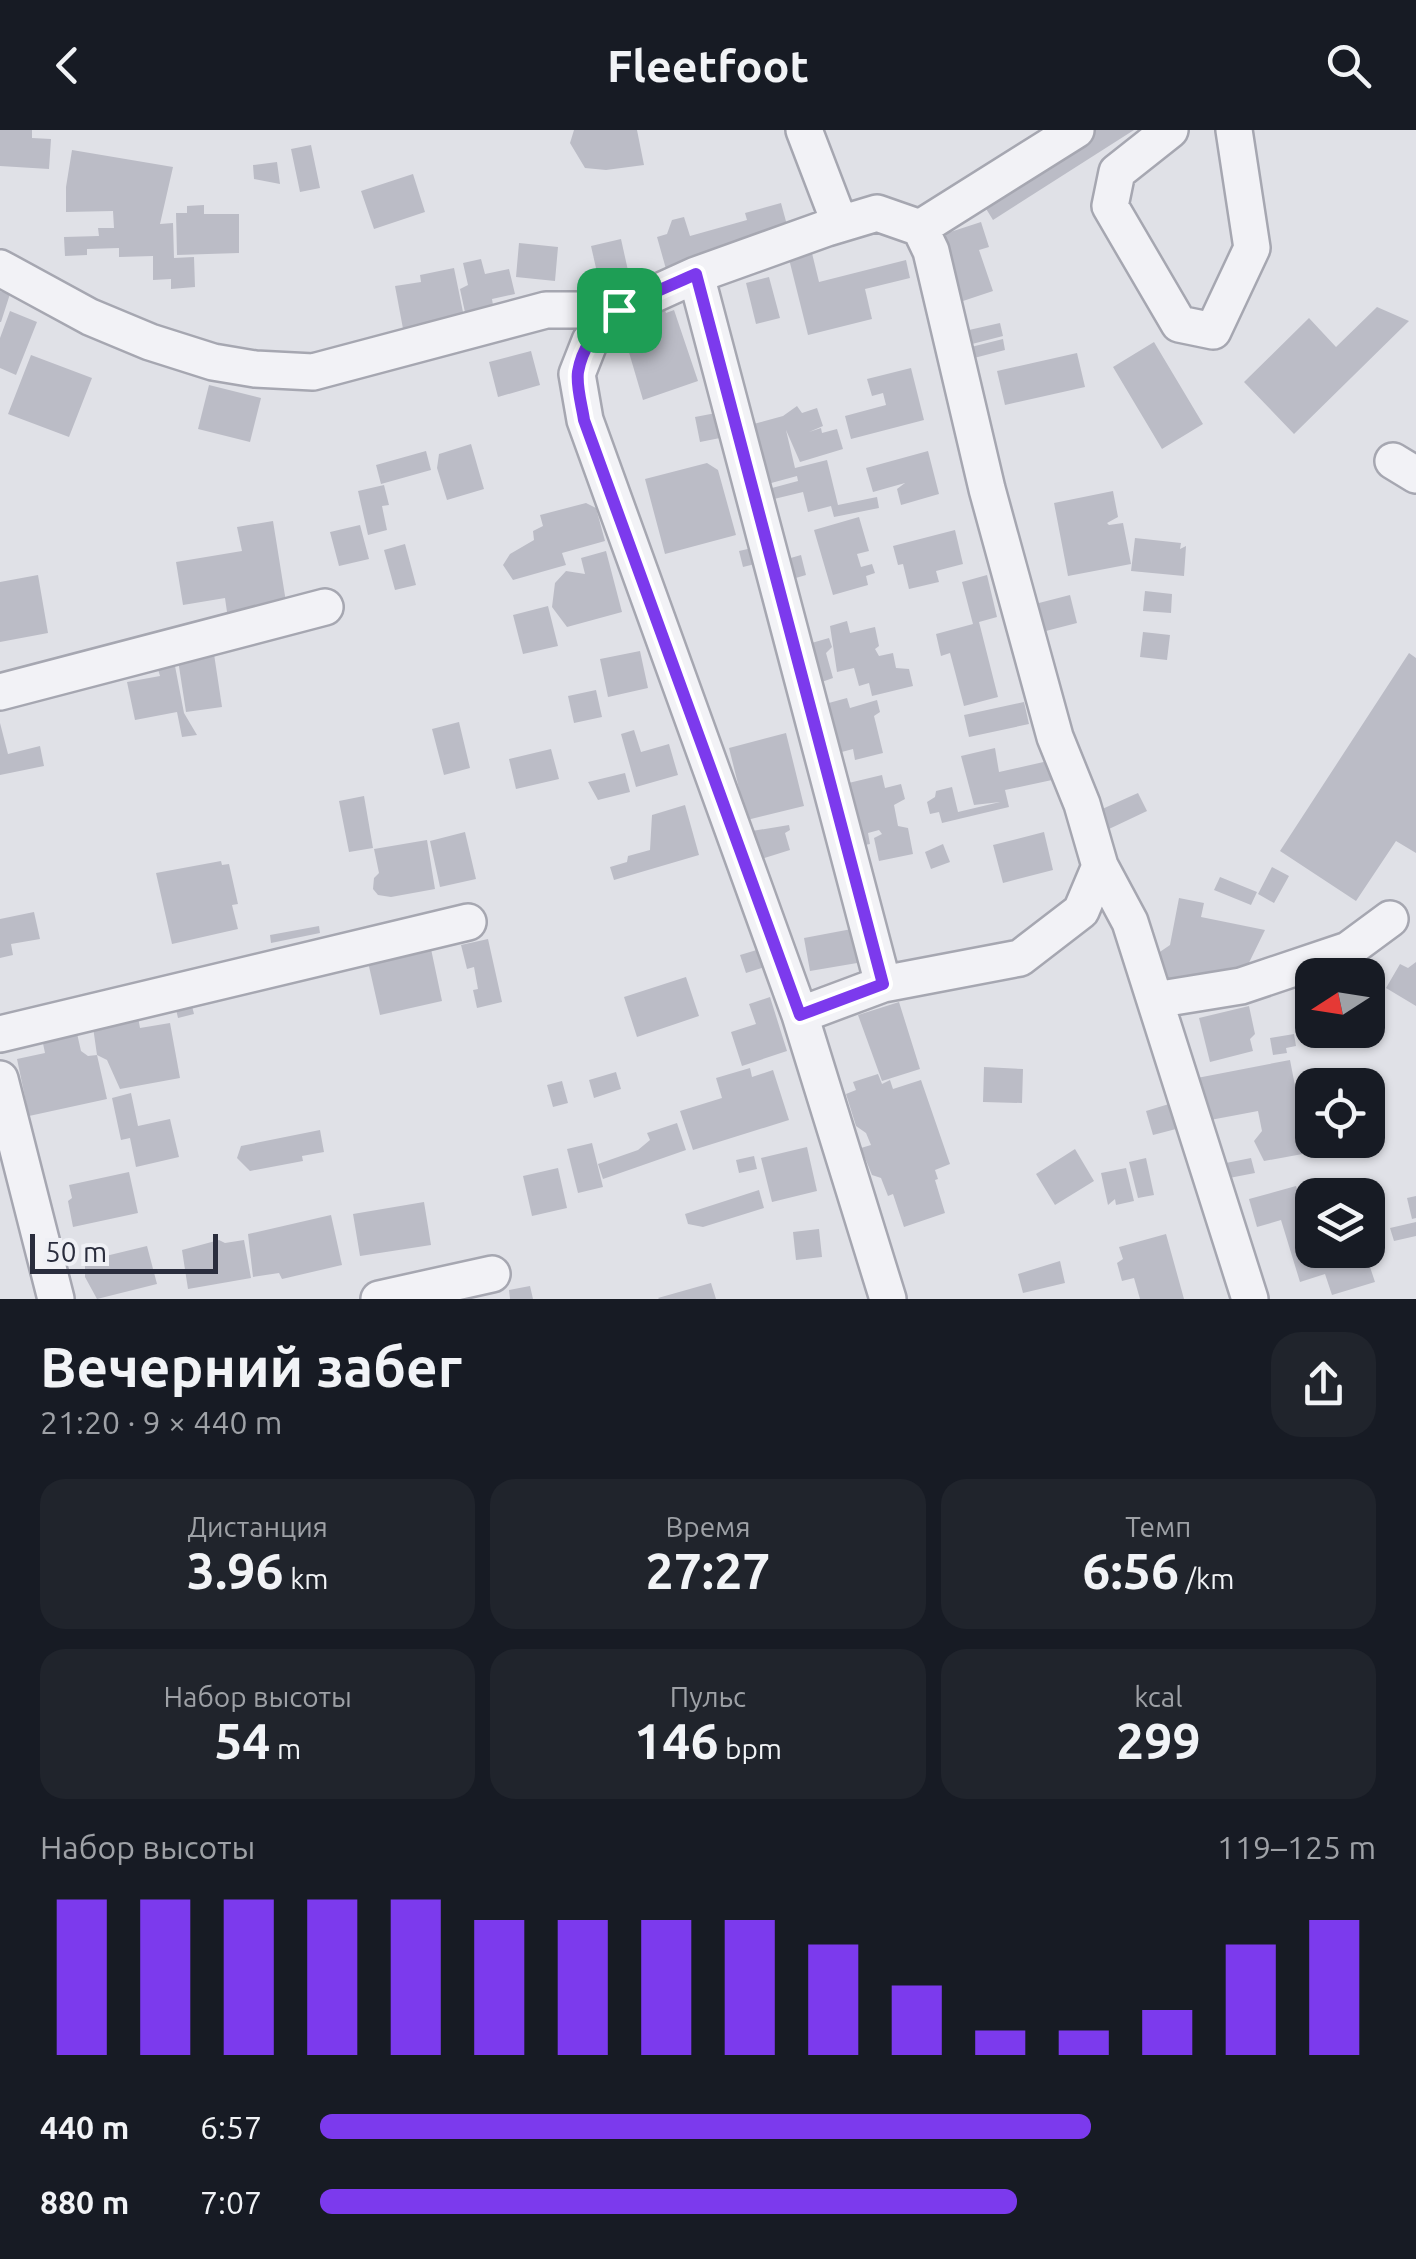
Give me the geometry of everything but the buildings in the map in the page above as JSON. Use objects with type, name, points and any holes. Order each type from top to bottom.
[{"type":"street","points":[[804,130],[840,224]]},
{"type":"street","points":[[920,228],[1076,130]]},
{"type":"street","points":[[1170,130],[1117,172],[1110,206],[1179,324],[1212,330],[1252,248],[1234,130]]},
{"type":"street","points":[[888,1299],[800,1015],[584,420],[577,374],[590,341],[619,310],[696,274],[877,214],[920,228],[931,251],[987,489],[1055,738],[1082,804],[1100,866],[1130,922],[1250,1299]]},
{"type":"street","points":[[0,268],[90,317],[150,342],[212,362],[254,369],[313,372],[546,310],[619,310]]},
{"type":"street","points":[[696,274],[883,984]]},
{"type":"street","points":[[0,692],[325,608]]},
{"type":"street","points":[[800,1015],[883,984],[1020,958],[1081,911],[1100,866]]},
{"type":"street","points":[[1155,1000],[1241,986],[1308,964],[1348,950],[1390,919]]},
{"type":"street","points":[[0,1034],[468,922]]},
{"type":"street","points":[[0,1079],[56,1299]]},
{"type":"street","points":[[379,1299],[492,1274]]},
{"type":"route","points":[[696,274],[883,984],[800,1015],[584,420],[577,374],[590,341],[619,310],[696,274]]}]
